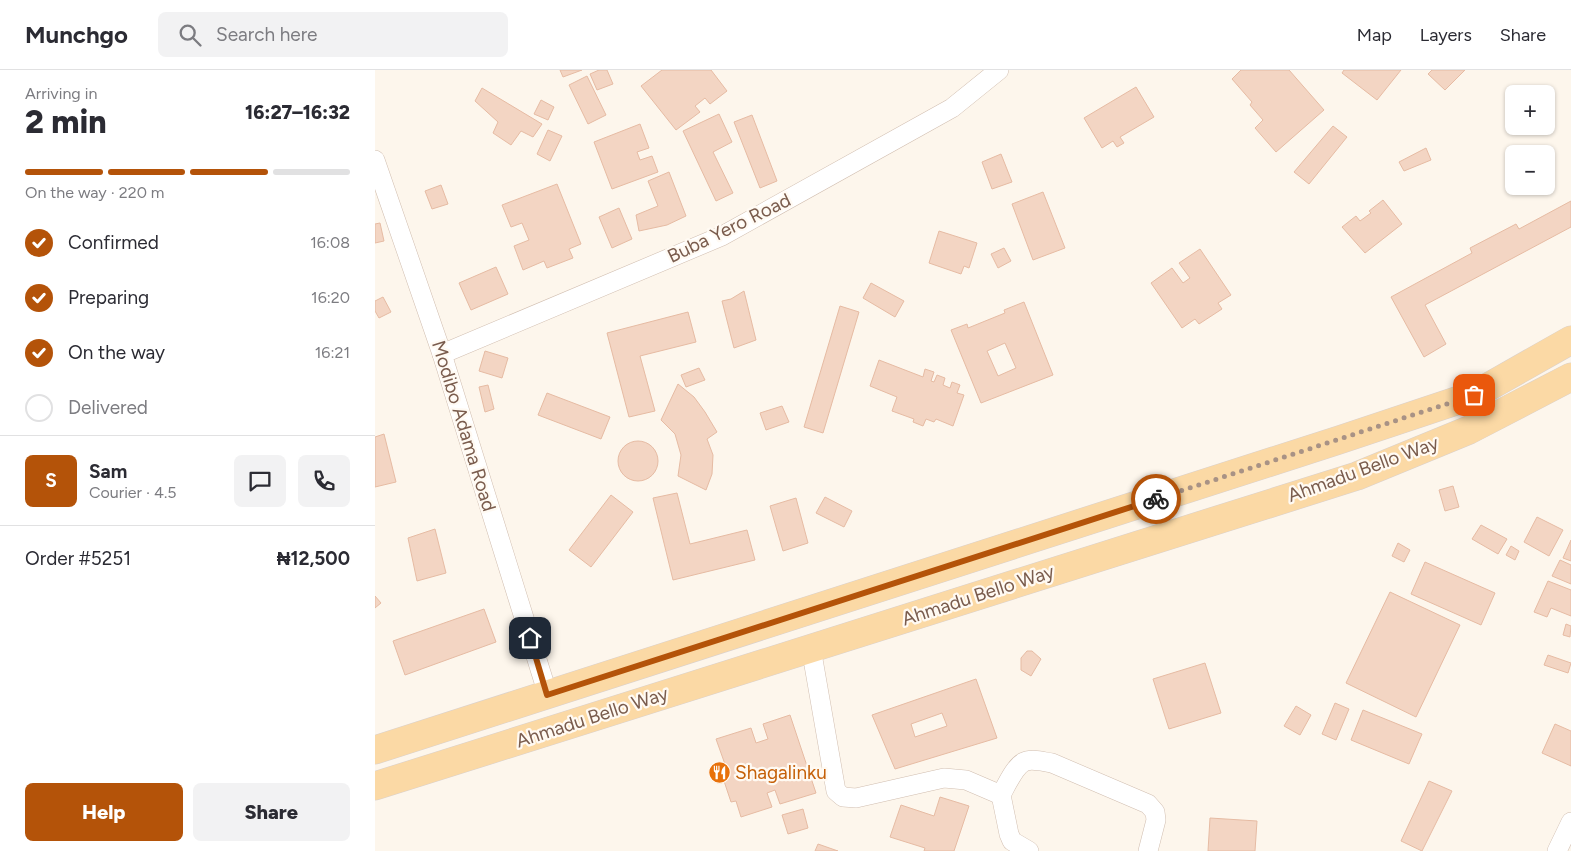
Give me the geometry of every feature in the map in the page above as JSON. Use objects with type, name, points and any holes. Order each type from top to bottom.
[{"type":"main road","name":"Ahmadu Bello Way","points":[[375,750],[1474,395],[1571,340]]},
{"type":"main road","name":"Ahmadu Bello Way","points":[[375,786],[1357,476],[1469,430],[1571,377]]},
{"type":"street","name":"Buba Yero Road","points":[[442,354],[722,236],[952,108],[999,70]]},
{"type":"street","name":"Modibo Adama Road","points":[[375,160],[442,354],[547,695]]},
{"type":"street","points":[[811,648],[836,791],[843,797],[856,798],[944,778],[966,780],[1001,795]]},
{"type":"street","points":[[1029,851],[1012,840],[1001,795],[1017,768],[1024,761],[1038,760],[1052,763],[1148,804],[1155,812],[1156,820],[1148,851]]},
{"type":"street","points":[[1557,851],[1571,822]]},
{"type":"building","points":[[560,70],[582,70],[563,77]]},
{"type":"building","points":[[599,70],[607,70],[613,84],[597,90],[590,74]]},
{"type":"building","points":[[662,70],[711,70],[727,91],[710,104],[705,98],[695,106],[700,112],[676,130],[641,86]]},
{"type":"building","points":[[1241,70],[1289,70],[1324,110],[1276,152],[1255,128],[1263,120],[1250,105],[1252,102],[1232,79]]},
{"type":"building","points":[[1344,70],[1401,70],[1377,100],[1342,73]]},
{"type":"building","points":[[1432,70],[1465,70],[1445,90],[1428,74]]},
{"type":"building","points":[[587,76],[606,115],[588,124],[569,85]]},
{"type":"building","points":[[1136,87],[1154,117],[1120,137],[1124,143],[1117,147],[1113,141],[1102,148],[1084,118]]},
{"type":"building","points":[[482,88],[542,124],[533,137],[521,131],[511,145],[493,133],[498,122],[475,101]]},
{"type":"building","points":[[541,100],[554,107],[548,120],[534,114]]},
{"type":"building","points":[[719,114],[732,142],[713,152],[733,193],[716,201],[683,131]]},
{"type":"building","points":[[752,115],[777,181],[760,188],[734,122]]},
{"type":"building","points":[[640,124],[649,148],[637,152],[640,160],[652,156],[658,172],[612,189],[594,142]]},
{"type":"building","points":[[1333,126],[1347,137],[1309,184],[1294,172]]},
{"type":"building","points":[[548,130],[562,136],[550,161],[537,154]]},
{"type":"building","points":[[1426,148],[1431,160],[1404,171],[1399,162]]},
{"type":"building","points":[[1001,154],[1012,182],[992,189],[982,162]]},
{"type":"building","points":[[669,172],[686,216],[667,225],[639,231],[636,215],[658,206],[648,181]]},
{"type":"building","points":[[557,184],[581,244],[569,249],[573,258],[547,268],[544,261],[523,270],[514,246],[529,240],[522,223],[511,227],[502,205]]},
{"type":"building","points":[[441,185],[448,204],[432,209],[425,191]]},
{"type":"building","points":[[1043,192],[1065,248],[1033,260],[1012,204]]},
{"type":"building","points":[[1383,200],[1402,224],[1365,253],[1342,227],[1356,216],[1360,221],[1371,213],[1369,211]]},
{"type":"building","points":[[1571,201],[1571,227],[1425,305],[1446,344],[1424,357],[1391,297],[1472,253],[1470,248],[1516,224],[1519,229]]},
{"type":"building","points":[[619,208],[632,239],[612,248],[599,217]]},
{"type":"building","points":[[380,223],[384,241],[375,243],[375,224]]},
{"type":"building","points":[[939,231],[977,243],[969,268],[964,266],[961,274],[929,263]]},
{"type":"building","points":[[1004,248],[1011,261],[998,268],[991,254]]},
{"type":"building","points":[[1200,249],[1231,295],[1218,303],[1222,309],[1199,324],[1195,319],[1182,328],[1151,283],[1172,268],[1183,283],[1190,278],[1179,263]]},
{"type":"building","points":[[496,267],[508,294],[471,310],[459,283]]},
{"type":"building","points":[[871,283],[904,301],[895,317],[863,298]]},
{"type":"building","points":[[744,291],[756,340],[734,348],[722,301],[731,299]]},
{"type":"building","points":[[383,297],[391,312],[379,318],[375,311],[375,301]]},
{"type":"building","points":[[1024,302],[1053,375],[981,403],[951,330],[967,324],[968,328],[1005,313],[1004,310]],"holes":[[[1005,343],[1016,368],[998,376],[987,351]]]},
{"type":"building","points":[[840,306],[859,312],[823,433],[804,427]]},
{"type":"building","points":[[688,312],[696,342],[640,356],[655,411],[629,417],[607,333]]},
{"type":"building","points":[[485,351],[508,358],[502,378],[479,371]]},
{"type":"building","points":[[879,360],[923,377],[925,369],[934,372],[931,381],[934,382],[937,375],[945,378],[943,385],[950,388],[952,382],[960,385],[957,393],[964,395],[953,426],[936,419],[934,422],[926,419],[923,426],[913,422],[914,419],[892,411],[897,397],[870,386]]},
{"type":"building","points":[[699,368],[705,380],[686,387],[681,375]]},
{"type":"building","points":[[678,384],[694,397],[717,432],[707,439],[713,455],[712,474],[706,490],[678,476],[681,455],[675,434],[661,420]]},
{"type":"building","points":[[488,385],[494,409],[485,412],[479,387]]},
{"type":"building","points":[[547,393],[610,417],[601,439],[538,415]]},
{"type":"building","points":[[782,406],[789,422],[766,430],[760,413]]},
{"type":"building","points":[[384,434],[396,482],[375,487],[375,437]]},
{"type":"building","points":[[638,441],[652,447],[658,461],[652,475],[638,481],[624,475],[618,461],[624,447]]},
{"type":"building","points":[[1453,486],[1459,507],[1445,511],[1439,490]]},
{"type":"building","points":[[677,493],[690,544],[747,530],[755,560],[673,580],[653,498]]},
{"type":"building","points":[[611,495],[633,512],[591,567],[569,550]]},
{"type":"building","points":[[825,497],[852,511],[844,527],[816,513]]},
{"type":"building","points":[[796,498],[808,543],[783,551],[770,506]]},
{"type":"building","points":[[1537,517],[1563,530],[1549,556],[1524,542]]},
{"type":"building","points":[[1481,525],[1507,539],[1498,554],[1472,539]]},
{"type":"building","points":[[435,529],[446,573],[417,581],[408,538]]},
{"type":"building","points":[[1571,540],[1571,561],[1563,558]]},
{"type":"building","points":[[1398,543],[1410,550],[1404,562],[1392,556]]},
{"type":"building","points":[[1511,546],[1519,551],[1515,560],[1506,555]]},
{"type":"building","points":[[1560,560],[1571,565],[1571,584],[1552,576]]},
{"type":"building","points":[[1425,562],[1495,593],[1481,625],[1411,594]]},
{"type":"building","points":[[1548,581],[1571,590],[1571,616],[1551,608],[1547,617],[1534,612]]},
{"type":"building","points":[[1390,592],[1460,625],[1416,717],[1346,683]]},
{"type":"building","points":[[375,596],[381,603],[375,608]]},
{"type":"building","points":[[484,609],[496,642],[405,675],[393,641]]},
{"type":"building","points":[[1566,624],[1571,626],[1570,637],[1563,635]]},
{"type":"building","points":[[1027,651],[1032,651],[1041,659],[1031,676],[1021,670],[1021,658]]},
{"type":"building","points":[[1548,655],[1571,663],[1568,673],[1544,665]]},
{"type":"building","points":[[1205,663],[1221,713],[1169,729],[1153,679]]},
{"type":"building","points":[[976,679],[997,738],[895,769],[872,715]],"holes":[[[942,713],[947,726],[915,737],[911,724]]]},
{"type":"building","points":[[1335,703],[1349,709],[1336,740],[1322,734]]},
{"type":"building","points":[[1296,706],[1311,715],[1300,735],[1284,726]]},
{"type":"building","points":[[1363,710],[1422,734],[1409,764],[1351,740]]},
{"type":"building","points":[[790,715],[816,793],[780,804],[775,790],[767,793],[772,807],[741,817],[736,801],[731,802],[720,769],[726,767],[716,739],[751,728],[756,743],[768,739],[763,724]]},
{"type":"building","points":[[1555,724],[1571,731],[1571,766],[1542,753]]},
{"type":"building","points":[[1429,781],[1452,791],[1422,851],[1401,841]]},
{"type":"building","points":[[940,797],[969,806],[954,851],[924,851],[925,848],[890,837],[901,805],[934,816]]},
{"type":"building","points":[[803,809],[808,828],[788,834],[782,815]]},
{"type":"building","points":[[1210,818],[1257,821],[1255,851],[1208,851]]},
{"type":"building","points":[[818,844],[838,851],[815,851]]},
{"type":"way so far","points":[[1156,499],[1474,395]]},
{"type":"place","name":"Shagalinku","points":[[719,772]]},
{"type":"route","points":[[530,638],[547,695],[1156,499]]}]
